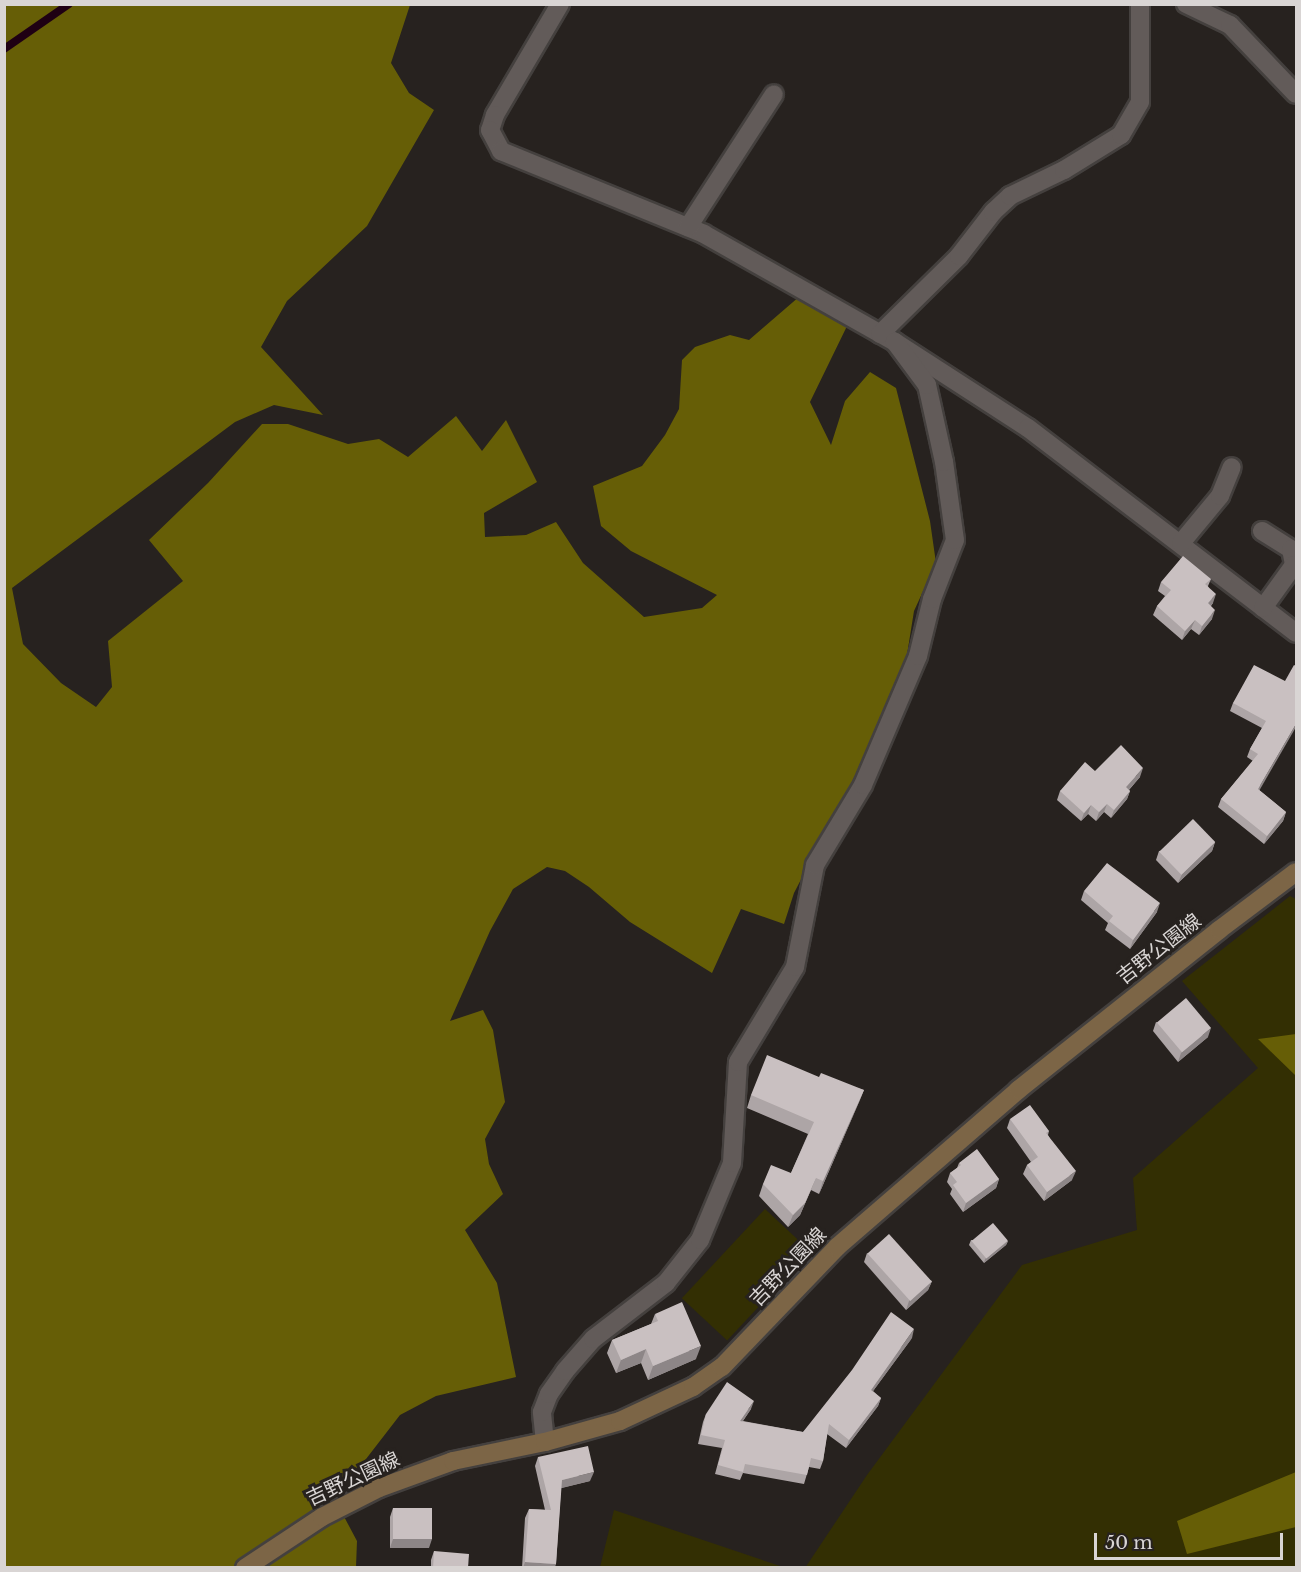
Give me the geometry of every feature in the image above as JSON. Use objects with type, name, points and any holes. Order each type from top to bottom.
[{"type":"main road","name":"吉野公園線","points":[[245,1568],[321,1517],[379,1488],[453,1461],[545,1442],[620,1421],[663,1403],[722,1367],[837,1247],[1018,1090],[1219,930],[1296,872]]},
{"type":"street","points":[[560,4],[495,115],[490,130],[501,151],[688,227],[887,338],[1028,428],[1296,633]]},
{"type":"street","points":[[887,338],[959,256],[993,212],[1010,196],[1064,170],[1121,135],[1140,102],[1140,4]]},
{"type":"street","points":[[1186,4],[1230,25],[1296,94]]},
{"type":"street","points":[[688,227],[774,94]]},
{"type":"street","points":[[545,1442],[542,1412],[549,1394],[565,1371],[593,1339],[666,1283],[700,1240],[732,1163],[738,1062],[795,967],[815,865],[863,785],[918,656],[932,599],[955,540],[944,462],[927,385],[887,338]]},
{"type":"street","points":[[1181,543],[1220,496],[1232,467]]},
{"type":"street","points":[[1262,531],[1292,549],[1294,565],[1263,608]]},
{"type":"shaded area","points":[[5,5],[410,5],[391,63],[409,93],[434,110],[367,226],[287,301],[261,347],[323,415],[274,405],[235,422],[12,588],[23,644],[61,683],[96,707],[112,687],[108,641],[183,581],[149,540],[208,483],[262,424],[288,424],[348,444],[379,439],[408,457],[456,416],[482,451],[506,420],[537,482],[484,513],[485,537],[526,535],[556,522],[583,563],[644,617],[702,608],[717,595],[631,551],[601,526],[593,486],[642,466],[665,435],[679,409],[682,360],[695,347],[730,335],[749,340],[800,296],[849,322],[810,402],[831,445],[845,401],[870,372],[896,388],[930,521],[936,563],[914,611],[902,686],[794,893],[784,924],[741,909],[712,973],[630,922],[589,887],[565,871],[547,867],[513,889],[490,931],[450,1021],[483,1010],[493,1030],[505,1102],[485,1139],[489,1164],[503,1194],[465,1230],[497,1283],[516,1377],[436,1396],[400,1415],[366,1459],[332,1494],[357,1541],[356,1567],[5,1568]]},
{"type":"shaded area","points":[[1290,896],[1296,899],[1296,1567],[805,1568],[867,1475],[1022,1265],[1137,1230],[1133,1178],[1258,1068],[1182,981]]},
{"type":"shaded area","points":[[1296,1034],[1296,1076],[1258,1039]]},
{"type":"shaded area","points":[[765,1209],[810,1251],[727,1341],[682,1298]]},
{"type":"shaded area","points":[[1296,1472],[1296,1527],[1187,1554],[1177,1521]]},
{"type":"shaded area","points":[[614,1510],[783,1567],[600,1567]]},
{"type":"building","points":[[1183,556],[1211,579],[1205,584],[1216,594],[1208,603],[1215,610],[1202,626],[1195,620],[1185,631],[1157,606],[1171,590],[1161,582]]},
{"type":"building","points":[[1254,665],[1285,681],[1294,665],[1296,666],[1296,724],[1258,789],[1286,812],[1267,836],[1221,799],[1258,754],[1250,749],[1266,721],[1233,703]]},
{"type":"building","points":[[1121,745],[1143,768],[1126,787],[1130,791],[1114,810],[1107,804],[1099,812],[1091,805],[1084,813],[1060,791],[1085,762],[1095,771]]},
{"type":"building","points":[[1193,819],[1215,842],[1181,875],[1159,852]]},
{"type":"building","points":[[1107,863],[1160,903],[1133,940],[1109,921],[1113,916],[1084,891]]},
{"type":"building","points":[[1186,998],[1211,1028],[1182,1052],[1157,1022]]},
{"type":"building","points":[[767,1055],[819,1077],[821,1073],[864,1090],[823,1181],[816,1178],[805,1203],[793,1215],[763,1184],[771,1165],[791,1173],[814,1122],[751,1095]]},
{"type":"building","points":[[1030,1105],[1049,1131],[1046,1133],[1076,1171],[1047,1192],[1027,1165],[1038,1157],[1010,1119]]},
{"type":"building","points":[[977,1149],[999,1179],[966,1203],[953,1185],[957,1182],[950,1173]]},
{"type":"building","points":[[993,1223],[1008,1241],[986,1259],[972,1241]]},
{"type":"building","points":[[889,1234],[932,1282],[910,1301],[867,1253]]},
{"type":"building","points":[[682,1302],[701,1346],[653,1366],[646,1349],[621,1360],[612,1340],[658,1321],[655,1314]]},
{"type":"building","points":[[891,1312],[914,1329],[871,1390],[881,1398],[849,1440],[829,1424],[823,1461],[811,1458],[807,1475],[745,1464],[743,1472],[718,1465],[725,1440],[701,1435],[706,1414],[727,1382],[754,1401],[740,1421],[803,1432],[852,1370]]},
{"type":"building","points":[[588,1446],[594,1472],[562,1480],[556,1564],[525,1562],[529,1509],[551,1510],[538,1457]]},
{"type":"building","points":[[393,1508],[432,1508],[432,1539],[393,1539]]},
{"type":"building","points":[[434,1551],[469,1554],[468,1568],[433,1568]]},
{"type":"waterway","points":[[4,49],[69,4]]}]
